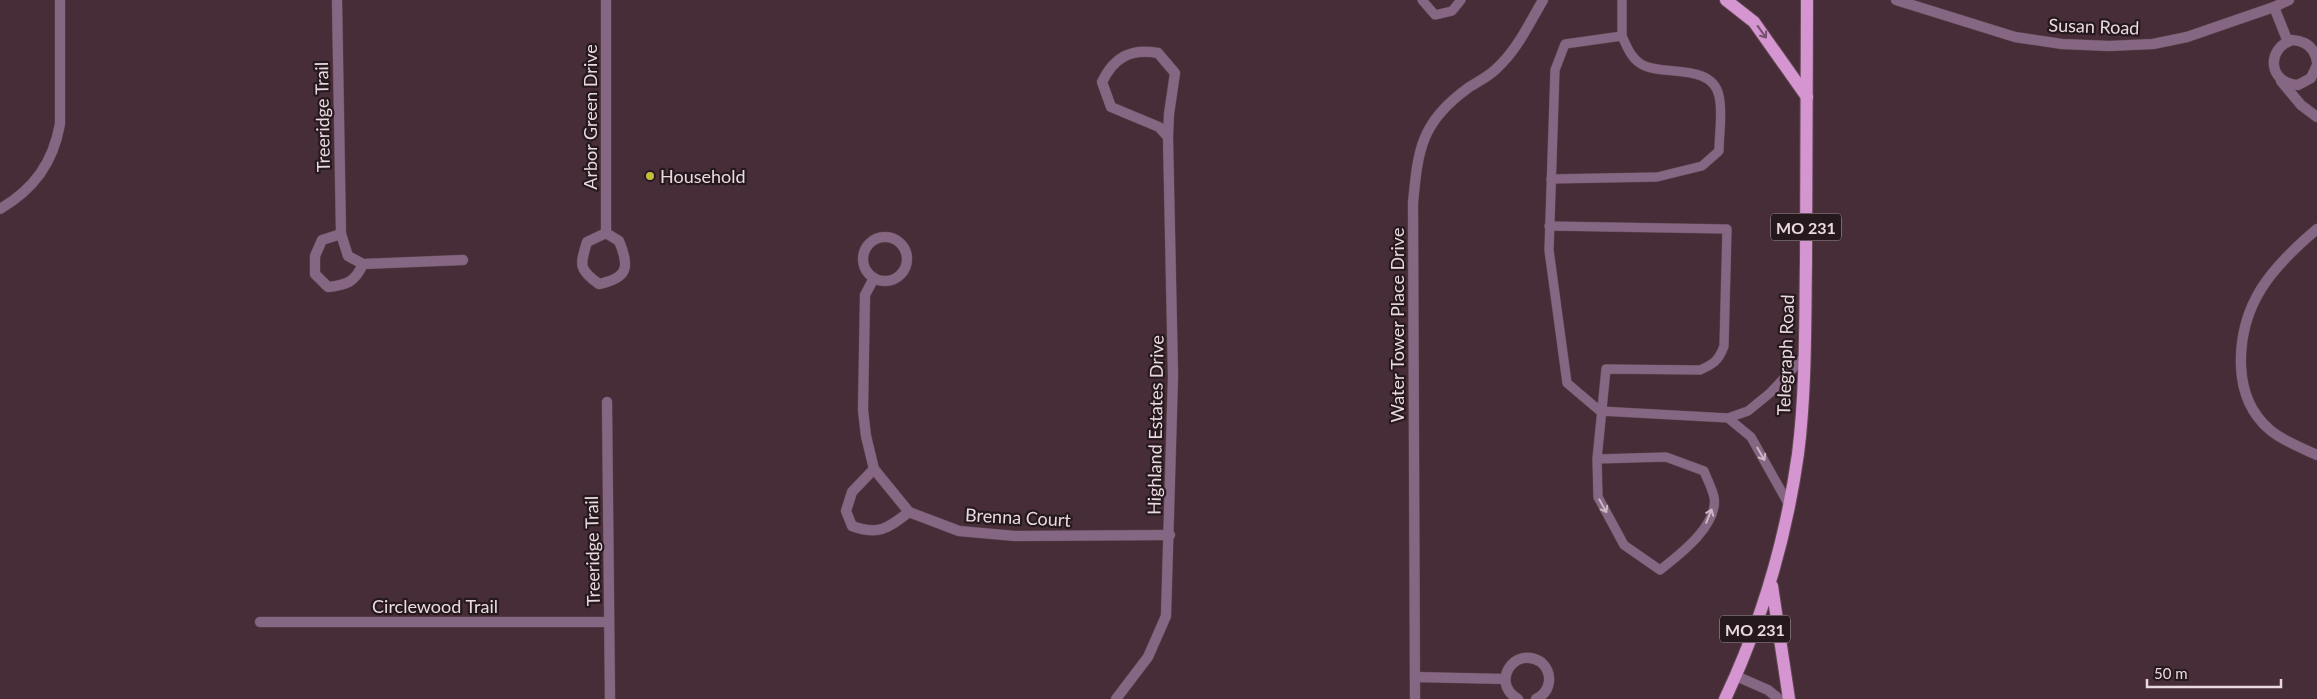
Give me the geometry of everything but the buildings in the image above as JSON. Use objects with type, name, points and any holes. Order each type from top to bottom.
[{"type":"main road","points":[[1726,0],[1754,22],[1807,97]]},
{"type":"main road","name":"Telegraph Road","points":[[1724,699],[1736,676],[1756,627],[1771,581],[1789,505],[1798,453],[1804,357],[1808,0]]},
{"type":"main road","points":[[1771,581],[1789,699]]},
{"type":"street","points":[[0,209],[25,193],[42,172],[56,143],[60,124],[60,0]]},
{"type":"street","name":"Treeridge Trail","points":[[336,0],[341,234],[348,256],[364,264]]},
{"type":"street","name":"Arbor Green Drive","points":[[606,0],[606,233]]},
{"type":"street","name":"Water Tower Place Drive","points":[[1415,699],[1413,203],[1416,165],[1426,132],[1439,112],[1467,89],[1496,70],[1522,38],[1544,0]]},
{"type":"street","name":"Susan Road","points":[[1896,0],[2015,37],[2062,44],[2109,46],[2153,44],[2187,37],[2289,0]]},
{"type":"street","points":[[2274,7],[2288,42]]},
{"type":"street","points":[[2281,80],[2292,85],[2303,84],[2311,78],[2317,67],[2315,54],[2309,46],[2299,41],[2288,42],[2280,46],[2273,56],[2274,69],[2281,80],[2301,105],[2317,117]]},
{"type":"street","name":"Highland Estates Drive","points":[[1116,699],[1148,657],[1166,616],[1170,535],[1173,376],[1168,137],[1169,114],[1175,73],[1158,53],[1144,50],[1123,56],[1109,67],[1102,82],[1111,107],[1159,127],[1168,137]]},
{"type":"street","points":[[2317,229],[2287,254],[2269,277],[2252,304],[2242,336],[2241,350],[2244,391],[2256,413],[2270,430],[2317,455]]},
{"type":"street","points":[[606,233],[618,241],[626,263],[623,272],[614,281],[599,284],[585,274],[581,263],[587,242],[606,233]]},
{"type":"street","points":[[341,234],[322,240],[315,256],[315,274],[328,287],[345,285],[359,274],[364,264],[463,260]]},
{"type":"street","points":[[882,237],[889,237],[899,242],[907,255],[904,270],[898,277],[888,281],[874,278],[864,265],[863,259],[867,247],[871,242],[882,237]]},
{"type":"street","name":"Brenna Court","points":[[874,278],[865,295],[863,410],[866,436],[874,469],[910,512],[959,532],[1015,536],[1170,535]]},
{"type":"street","name":"Treeridge Trail","points":[[607,402],[610,699]]},
{"type":"street","points":[[874,469],[852,492],[846,511],[852,526],[867,532],[887,528],[910,512]]},
{"type":"street","name":"Circlewood Trail","points":[[260,622],[609,622]]},
{"type":"street","points":[[1518,699],[1509,691],[1505,679],[1508,666],[1518,658],[1531,657],[1542,662],[1548,670],[1550,680],[1547,690],[1536,699]]},
{"type":"street","points":[[1736,676],[1768,690],[1779,699]]},
{"type":"street","points":[[1415,677],[1505,679]]},
{"type":"lane","points":[[1422,0],[1435,14],[1452,11],[1461,0]]},
{"type":"lane","points":[[1551,179],[1657,177],[1702,166],[1719,151],[1720,96],[1712,82],[1700,75],[1642,65],[1630,53],[1622,36],[1622,0]]},
{"type":"lane","points":[[1622,36],[1565,44],[1555,70],[1549,250],[1567,383],[1600,411],[1728,418],[1748,411],[1770,393],[1804,357]]},
{"type":"lane","points":[[1549,226],[1728,229],[1724,346],[1721,355],[1714,364],[1700,370],[1606,369],[1600,411],[1597,459],[1598,497],[1624,545],[1660,570],[1690,546],[1712,516],[1714,498],[1704,471],[1666,457],[1597,459]]},
{"type":"lane","points":[[1728,418],[1751,437],[1789,505]]},
{"type":"place","name":"Household","points":[[650,176]]}]
